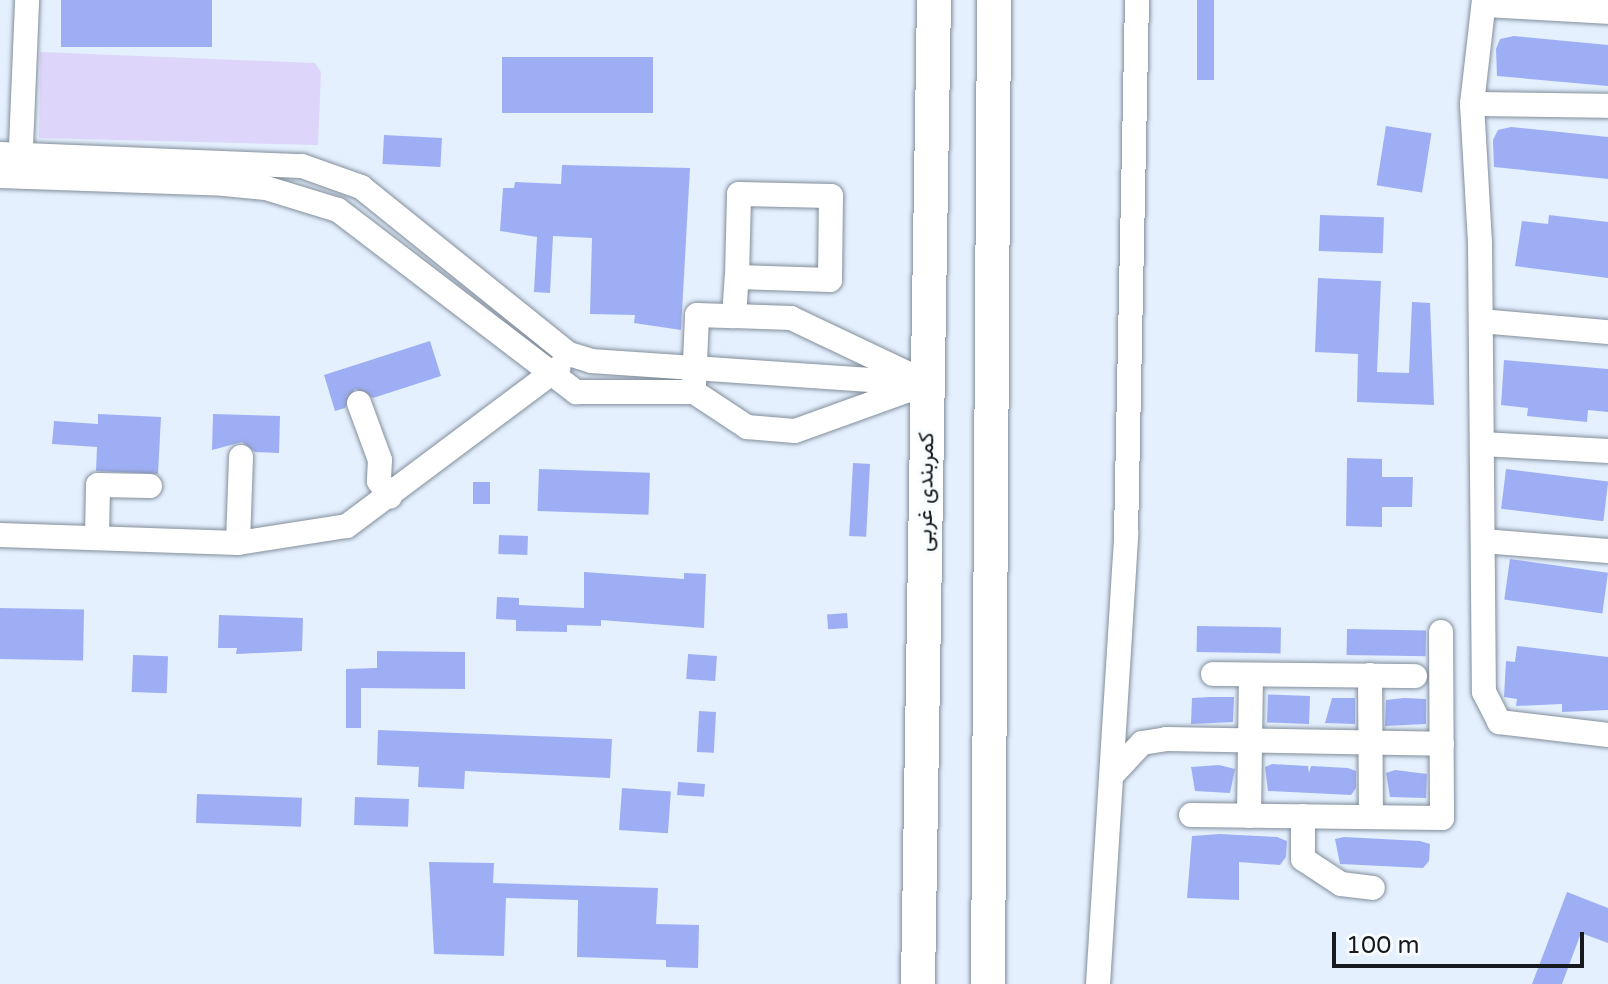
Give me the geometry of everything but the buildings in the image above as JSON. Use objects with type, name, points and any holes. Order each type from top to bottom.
[{"type":"highway","name":"کمربندی غربی","points":[[918,984],[934,0]]},
{"type":"highway","points":[[988,984],[994,0]]},
{"type":"street","points":[[10,165],[27,0]]},
{"type":"street","points":[[1084,984],[1111,534],[1122,0]]},
{"type":"street","points":[[1098,984],[1126,534],[1137,0]]},
{"type":"street","points":[[1608,12],[1484,3],[1472,104],[1481,321],[1484,692],[1499,722],[1608,735]]},
{"type":"street","points":[[1472,104],[1608,106]]},
{"type":"street","points":[[10,165],[302,166],[336,175],[361,187],[569,354],[694,381],[747,427],[795,431],[928,383]]},
{"type":"street","points":[[10,165],[238,185],[338,210],[550,378],[576,392],[694,381],[928,383]]},
{"type":"street","points":[[734,316],[739,194],[831,196],[830,280],[737,277]]},
{"type":"street","points":[[694,381],[697,315],[791,318],[928,383]]},
{"type":"street","points":[[1481,321],[1608,332]]},
{"type":"street","points":[[0,535],[238,543],[347,526],[550,378],[569,354]]},
{"type":"street","points":[[359,403],[380,460],[379,481],[390,497]]},
{"type":"street","points":[[1482,444],[1608,451]]},
{"type":"street","points":[[238,543],[241,457]]},
{"type":"street","points":[[97,538],[98,485],[150,486]]},
{"type":"street","points":[[1483,541],[1608,551]]},
{"type":"street","points":[[1191,815],[1442,818],[1441,632]]},
{"type":"street","points":[[1213,674],[1415,676]]},
{"type":"street","points":[[1249,816],[1251,675]]},
{"type":"street","points":[[1370,675],[1371,817]]},
{"type":"street","points":[[1113,774],[1142,743],[1442,744]]},
{"type":"street","points":[[1303,816],[1303,859],[1329,879],[1373,888]]},
{"type":"shaded area","points":[[40,52],[315,63],[321,72],[318,145],[39,138]]}]
